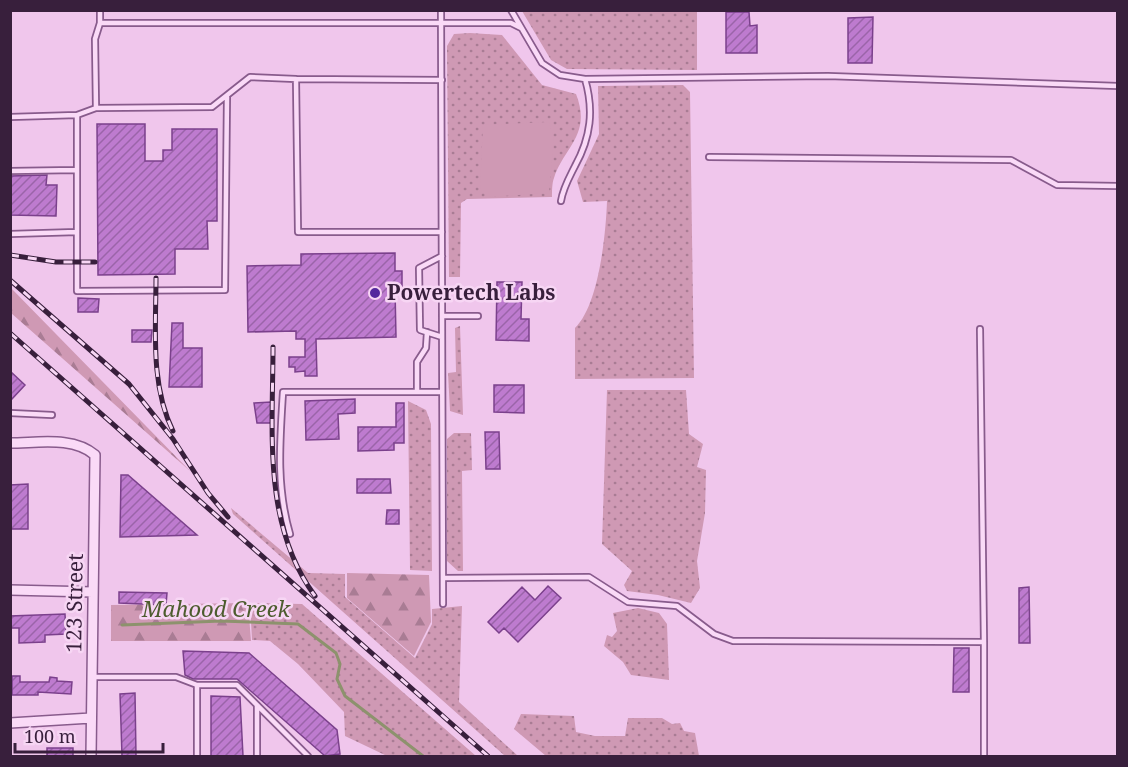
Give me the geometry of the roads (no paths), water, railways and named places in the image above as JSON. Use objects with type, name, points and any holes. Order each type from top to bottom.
[{"type":"street","name":"123 Street","points":[[10,443],[75,443],[95,455],[91,756]]},
{"type":"street","points":[[10,590],[93,592]]},
{"type":"street","points":[[10,723],[91,718]]},
{"type":"lane","points":[[96,108],[95,39],[100,23],[100,10]]},
{"type":"lane","points":[[441,10],[443,604]]},
{"type":"lane","points":[[511,10],[542,63],[560,75],[585,78],[828,76],[1118,86]]},
{"type":"lane","points":[[100,23],[442,22],[511,23],[523,29]]},
{"type":"lane","points":[[10,117],[77,116],[96,108],[212,106],[250,77],[442,80]]},
{"type":"lane","points":[[296,78],[298,232],[442,232]]},
{"type":"lane","points":[[561,201],[563,188],[586,143],[590,123],[590,95],[585,78]]},
{"type":"lane","points":[[77,116],[77,291],[225,290],[226,96]]},
{"type":"lane","points":[[709,157],[1011,160],[1057,185],[1118,186]]},
{"type":"lane","points":[[10,171],[77,170]]},
{"type":"lane","points":[[10,234],[77,232]]},
{"type":"lane","points":[[442,256],[419,268],[420,330],[442,337]]},
{"type":"lane","points":[[442,316],[478,316]]},
{"type":"lane","points":[[980,329],[984,756]]},
{"type":"lane","points":[[417,392],[417,362],[426,348],[427,332]]},
{"type":"lane","points":[[290,534],[282,507],[279,479],[283,392],[442,392]]},
{"type":"lane","points":[[10,413],[52,415]]},
{"type":"lane","points":[[443,578],[589,577],[628,602],[677,606],[714,634],[733,641],[984,642]]},
{"type":"lane","points":[[92,677],[176,677],[197,686],[237,685],[308,756]]},
{"type":"lane","points":[[197,686],[197,756]]},
{"type":"lane","points":[[257,705],[257,756]]},
{"type":"waterway","name":"Mahood Creek","points":[[122,625],[221,621],[298,624],[336,653],[340,664],[337,679],[345,696],[423,756]]},
{"type":"railway","points":[[10,255],[56,262],[95,262]]},
{"type":"railway","points":[[156,278],[155,336],[158,376],[161,395],[173,431]]},
{"type":"railway","points":[[10,280],[129,384],[173,439],[208,493],[228,517]]},
{"type":"railway","points":[[10,333],[488,756]]},
{"type":"railway","points":[[273,347],[272,444],[278,508],[286,539],[298,568],[315,596]]},
{"type":"place","name":"Powertech Labs","points":[[375,293]]}]
